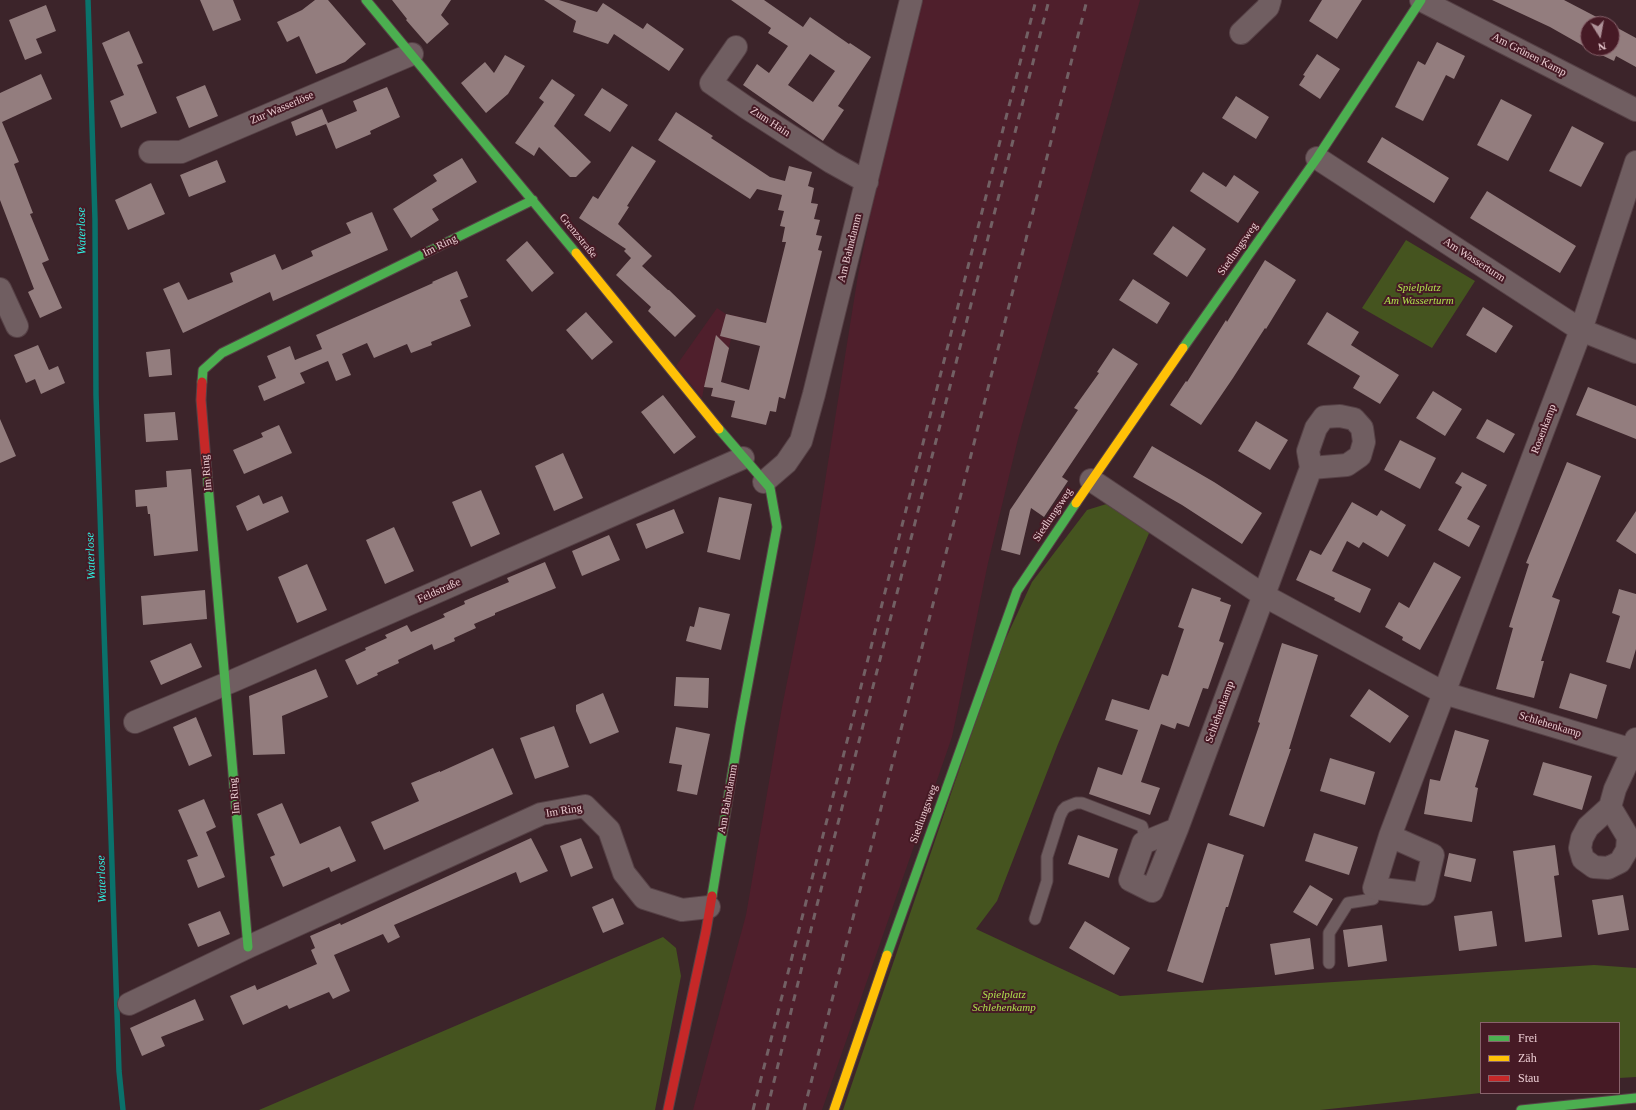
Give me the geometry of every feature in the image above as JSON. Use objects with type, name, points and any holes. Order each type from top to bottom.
[{"type":"street","name":"Grenzstraße","points":[[366,0],[533,200],[743,458],[767,485]]},
{"type":"street","name":"Am Bahndamm","points":[[668,1110],[706,931],[740,726],[777,527],[767,485],[786,463],[801,441],[867,182],[911,0]]},
{"type":"street","points":[[1241,33],[1268,7],[1270,0]]},
{"type":"street","name":"Am Grünen Kamp","points":[[1421,0],[1636,110]]},
{"type":"street","name":"Siedlungsweg","points":[[834,1110],[926,842],[1017,591],[1091,480],[1317,158],[1421,0]]},
{"type":"street","name":"Zum Hain","points":[[736,47],[712,83],[747,108],[831,162],[867,182]]},
{"type":"street","name":"Zur Wasserlöse","points":[[150,152],[181,152],[412,54]]},
{"type":"street","name":"Am Wasserturm","points":[[1317,158],[1581,330],[1636,352]]},
{"type":"street","name":"Rosenkamp","points":[[1444,693],[1581,330],[1636,162]]},
{"type":"street","name":"Im Ring","points":[[248,947],[201,400],[203,370],[222,353],[533,200]]},
{"type":"street","points":[[0,289],[17,326]]},
{"type":"street","name":"Feldstraße","points":[[135,722],[226,684],[743,458]]},
{"type":"street","name":"Schlehenkamp","points":[[1143,844],[1130,880],[1152,891],[1177,829],[1311,468]]},
{"type":"street","name":"Schlehenkamp","points":[[1091,480],[1263,596],[1444,693],[1635,747],[1616,789],[1610,807]]},
{"type":"street","points":[[1390,836],[1434,855],[1424,894],[1374,888],[1390,836],[1444,693]]},
{"type":"street","name":"Im Ring","points":[[129,1004],[248,947],[541,814],[585,806],[609,830],[624,873],[644,898],[682,910],[710,907]]},
{"type":"street","points":[[1143,844],[1177,829]]},
{"type":"street","points":[[1521,1110],[1636,1098]]},
{"type":"lane","points":[[1035,919],[1047,881],[1047,857],[1060,816],[1066,807],[1076,803],[1082,803],[1142,826],[1144,833],[1143,844]]},
{"type":"lane","points":[[1329,963],[1329,933],[1348,903],[1373,899],[1374,888]]},
{"type":"shaded area","points":[[920,0],[1140,0],[1018,439],[988,563],[952,737],[822,1110],[693,1110],[746,915],[782,707],[815,544],[858,275],[877,183]]},
{"type":"shaded area","points":[[717,308],[726,314],[741,317],[731,339],[719,390],[721,390],[719,398],[711,396],[713,388],[704,387],[702,398],[676,366]]},
{"type":"green space","name":"Spielplatz Am Wasserturm","points":[[1406,240],[1475,281],[1432,348],[1362,308]]},
{"type":"green space","name":"Spielplatz Schlehenkamp","points":[[1113,502],[1150,531],[1058,744],[997,901],[976,929],[1120,996],[1594,965],[1636,968],[1636,1077],[1620,1078],[1620,1022],[1480,1022],[1480,1093],[1320,1110],[843,1110],[999,653],[1032,582],[1087,510]]},
{"type":"green space","points":[[663,937],[676,948],[681,976],[655,1110],[259,1110]]},
{"type":"building","points":[[200,0],[233,0],[241,20],[213,31]]},
{"type":"building","points":[[315,0],[328,0],[366,44],[345,62],[316,74],[299,36],[287,42],[277,22],[302,10]]},
{"type":"building","points":[[392,0],[451,0],[441,15],[449,24],[427,44],[406,20],[407,19]]},
{"type":"building","points":[[544,0],[559,0],[597,12],[603,3],[643,29],[647,23],[684,49],[669,71],[614,34],[608,44],[573,32],[576,21]]},
{"type":"building","points":[[731,0],[764,0],[803,27],[810,17],[871,57],[838,106],[844,110],[823,141],[743,85],[757,64],[769,73],[788,46],[768,33],[771,28]],"holes":[[[810,54],[835,71],[813,102],[788,85]]]},
{"type":"building","points":[[1322,0],[1362,0],[1337,39],[1309,21]]},
{"type":"building","points":[[1492,0],[1564,0],[1595,16],[1580,16],[1580,44],[1550,27]]},
{"type":"building","points":[[46,5],[56,31],[36,39],[42,53],[25,60],[9,20]]},
{"type":"building","points":[[1620,29],[1636,38],[1636,67],[1616,56],[1620,56]]},
{"type":"building","points":[[129,31],[143,63],[137,65],[157,113],[121,128],[110,101],[124,95],[102,43]]},
{"type":"building","points":[[1437,42],[1465,56],[1454,79],[1446,75],[1423,121],[1395,107],[1418,61],[1425,65]]},
{"type":"building","points":[[1317,54],[1340,69],[1320,99],[1299,85],[1305,76],[1303,75]]},
{"type":"building","points":[[505,55],[525,66],[508,94],[486,113],[461,83],[485,62],[494,73]]},
{"type":"building","points":[[1604,56],[1616,56],[1614,61]]},
{"type":"building","points":[[41,74],[52,99],[2,122],[19,162],[14,164],[33,213],[30,214],[49,260],[42,263],[62,308],[40,318],[28,292],[34,289],[0,200],[0,93]]},
{"type":"building","points":[[552,79],[575,95],[554,126],[591,162],[576,177],[570,177],[539,147],[534,156],[515,143],[544,102],[539,98]]},
{"type":"building","points":[[205,85],[218,116],[189,128],[176,97]]},
{"type":"building","points":[[387,87],[400,117],[370,131],[371,134],[336,149],[326,124],[296,136],[291,122],[322,109],[328,123],[357,111],[353,101]]},
{"type":"building","points":[[602,88],[628,105],[610,132],[584,115]]},
{"type":"building","points":[[1236,96],[1269,117],[1256,139],[1222,118]]},
{"type":"building","points":[[1501,99],[1532,115],[1508,161],[1477,145]]},
{"type":"building","points":[[676,112],[713,136],[711,138],[770,177],[785,181],[789,166],[812,172],[808,186],[814,188],[811,203],[818,204],[814,219],[820,220],[816,235],[822,236],[818,250],[822,251],[785,399],[779,397],[776,412],[770,411],[766,425],[731,417],[735,401],[711,396],[713,388],[704,387],[716,335],[729,348],[721,382],[749,390],[760,346],[720,336],[726,314],[766,323],[786,242],[782,242],[785,227],[780,226],[784,211],[778,210],[782,195],[757,189],[750,199],[658,140]]},
{"type":"building","points":[[1572,126],[1604,143],[1581,187],[1549,171]]},
{"type":"building","points":[[1382,137],[1449,178],[1434,203],[1367,162]]},
{"type":"building","points":[[632,146],[656,161],[627,206],[629,207],[618,224],[652,256],[642,266],[696,316],[675,337],[648,311],[651,307],[616,275],[631,258],[624,251],[626,249],[579,218],[593,196],[598,199]]},
{"type":"building","points":[[462,158],[477,182],[432,209],[439,220],[411,238],[393,209],[437,181],[433,175]]},
{"type":"building","points":[[217,160],[226,182],[189,197],[180,175]]},
{"type":"building","points":[[1203,172],[1226,187],[1234,175],[1259,192],[1238,223],[1190,191]]},
{"type":"building","points":[[151,183],[165,214],[128,230],[115,200]]},
{"type":"building","points":[[1487,191],[1576,246],[1560,273],[1470,218]]},
{"type":"building","points":[[372,212],[388,250],[273,301],[270,292],[183,333],[163,289],[179,282],[188,300],[233,282],[230,273],[275,254],[282,270],[313,256],[311,251],[351,233],[346,223]]},
{"type":"building","points":[[1173,226],[1206,249],[1187,277],[1153,254]]},
{"type":"building","points":[[527,241],[554,273],[532,292],[506,260]]},
{"type":"building","points":[[1265,260],[1296,280],[1266,329],[1265,328],[1201,425],[1170,405],[1186,381],[1187,382],[1226,320],[1227,322]]},
{"type":"building","points":[[457,271],[468,297],[460,300],[471,326],[431,342],[432,345],[411,353],[407,344],[374,358],[367,343],[342,354],[351,375],[336,381],[328,361],[300,373],[305,383],[264,401],[258,386],[276,378],[267,356],[290,346],[295,360],[322,349],[316,335]]},
{"type":"building","points":[[1133,279],[1170,303],[1157,324],[1119,300]]},
{"type":"building","points":[[1483,307],[1513,326],[1496,353],[1466,335]]},
{"type":"building","points":[[586,312],[613,342],[592,360],[566,330]]},
{"type":"building","points":[[1327,312],[1359,332],[1351,345],[1399,375],[1380,404],[1353,388],[1360,376],[1307,344]]},
{"type":"building","points":[[38,345],[49,370],[58,366],[65,383],[41,394],[35,379],[26,383],[14,355]]},
{"type":"building","points":[[1113,348],[1138,364],[1062,477],[1068,481],[1044,517],[1031,508],[1020,555],[1001,550],[1010,510],[1078,410],[1074,408],[1099,373],[1097,372]]},
{"type":"building","points":[[170,349],[172,375],[149,377],[146,352]]},
{"type":"building","points":[[1588,387],[1636,406],[1636,439],[1576,415]]},
{"type":"building","points":[[1433,391],[1462,409],[1445,436],[1416,418]]},
{"type":"building","points":[[663,395],[696,437],[674,454],[641,412]]},
{"type":"building","points":[[175,412],[178,440],[146,442],[144,414]]},
{"type":"building","points":[[0,419],[16,456],[0,463]]},
{"type":"building","points":[[1487,419],[1515,434],[1504,453],[1476,438]]},
{"type":"building","points":[[1256,421],[1288,440],[1270,470],[1238,451]]},
{"type":"building","points":[[279,425],[292,453],[244,474],[233,450],[263,437],[261,433]]},
{"type":"building","points":[[1400,440],[1436,458],[1420,489],[1384,470]]},
{"type":"building","points":[[1152,446],[1214,482],[1262,513],[1242,544],[1182,505],[1133,477]]},
{"type":"building","points":[[563,453],[583,498],[554,511],[535,466]]},
{"type":"building","points":[[1567,462],[1601,476],[1552,597],[1560,600],[1541,661],[1544,661],[1534,698],[1496,689],[1513,628],[1509,627],[1529,564],[1526,563]]},
{"type":"building","points":[[191,469],[198,551],[154,556],[150,514],[148,514],[147,506],[136,507],[135,490],[167,487],[166,471]]},
{"type":"building","points":[[1462,472],[1487,485],[1467,519],[1480,526],[1469,547],[1438,530],[1462,487],[1455,483]]},
{"type":"building","points":[[481,490],[500,534],[471,547],[452,502]]},
{"type":"building","points":[[259,495],[263,504],[282,496],[289,512],[247,531],[236,506]]},
{"type":"building","points":[[719,497],[752,504],[740,560],[707,552]]},
{"type":"building","points":[[1352,502],[1377,516],[1381,510],[1406,525],[1388,557],[1363,542],[1359,548],[1347,541],[1332,571],[1371,589],[1360,613],[1334,600],[1335,598],[1296,580],[1310,550],[1321,555]]},
{"type":"building","points":[[674,509],[684,533],[646,549],[636,524]]},
{"type":"building","points":[[1636,511],[1636,554],[1616,541]]},
{"type":"building","points":[[394,527],[414,571],[385,584],[366,540]]},
{"type":"building","points":[[609,535],[620,560],[582,576],[572,551]]},
{"type":"building","points":[[545,562],[556,588],[495,613],[495,615],[474,624],[476,628],[454,638],[455,641],[434,650],[432,644],[398,660],[399,663],[377,673],[378,675],[357,685],[345,660],[366,650],[365,648],[387,638],[385,635],[407,625],[411,632],[445,617],[443,614],[465,604],[464,601],[509,582],[507,578]]},
{"type":"building","points":[[1434,562],[1461,577],[1420,650],[1402,640],[1403,637],[1385,627],[1399,602],[1409,608]]},
{"type":"building","points":[[307,564],[327,610],[297,623],[278,577]]},
{"type":"building","points":[[1192,588],[1221,598],[1220,601],[1231,605],[1219,641],[1224,643],[1208,689],[1203,688],[1189,727],[1177,723],[1175,729],[1161,724],[1141,782],[1160,788],[1150,815],[1089,794],[1098,767],[1122,775],[1138,730],[1105,720],[1112,699],[1149,710],[1162,674],[1168,676],[1184,629],[1178,627]]},
{"type":"building","points":[[1619,589],[1636,594],[1636,649],[1630,669],[1606,662],[1620,616],[1612,613]]},
{"type":"building","points":[[205,590],[207,619],[143,625],[141,596]]},
{"type":"building","points":[[699,607],[730,614],[721,650],[686,641],[690,626],[694,627]]},
{"type":"building","points":[[191,643],[202,667],[161,685],[150,661]]},
{"type":"building","points":[[1282,643],[1318,655],[1289,749],[1291,749],[1264,827],[1229,815],[1260,723],[1258,722]]},
{"type":"building","points":[[316,669],[328,697],[282,716],[285,754],[253,755],[249,696]]},
{"type":"building","points":[[1570,673],[1607,685],[1597,719],[1559,708]]},
{"type":"building","points":[[676,677],[709,678],[708,708],[674,706]]},
{"type":"building","points":[[1369,689],[1409,716],[1390,743],[1350,716]]},
{"type":"building","points":[[603,693],[619,732],[590,744],[576,711],[576,705]]},
{"type":"building","points":[[196,717],[212,756],[189,766],[173,727]]},
{"type":"building","points":[[554,726],[569,767],[535,779],[520,738]]},
{"type":"building","points":[[676,727],[710,734],[697,795],[677,791],[682,765],[669,763]]},
{"type":"building","points":[[1455,730],[1489,740],[1475,787],[1478,788],[1472,822],[1424,814],[1430,779],[1440,781]]},
{"type":"building","points":[[493,748],[513,794],[384,850],[371,822],[419,801],[411,783],[440,772]]},
{"type":"building","points":[[1330,758],[1375,772],[1365,805],[1320,791]]},
{"type":"building","points":[[1543,762],[1592,776],[1582,810],[1533,795]]},
{"type":"building","points":[[204,799],[216,827],[206,832],[225,877],[198,888],[187,860],[198,856],[178,810]]},
{"type":"building","points":[[282,803],[300,844],[340,826],[356,861],[331,872],[329,867],[283,887],[270,857],[275,855],[257,814]]},
{"type":"building","points":[[1314,833],[1358,847],[1349,875],[1305,861]]},
{"type":"building","points":[[1078,835],[1118,849],[1109,878],[1068,864]]},
{"type":"building","points":[[531,838],[548,871],[520,883],[516,872],[394,925],[400,937],[388,943],[383,934],[334,955],[350,991],[333,999],[329,992],[289,1009],[287,1005],[243,1025],[230,996],[255,985],[257,990],[317,964],[311,950],[315,948],[310,936],[340,923],[341,925]]},
{"type":"building","points":[[581,838],[593,868],[571,877],[560,846]]},
{"type":"building","points":[[1208,843],[1244,855],[1228,907],[1226,907],[1203,983],[1167,971]]},
{"type":"building","points":[[1555,845],[1559,875],[1554,876],[1562,937],[1525,942],[1513,851]]},
{"type":"building","points":[[1449,853],[1476,859],[1471,882],[1444,876]]},
{"type":"building","points":[[1310,885],[1333,899],[1317,926],[1293,912]]},
{"type":"building","points":[[1623,895],[1629,930],[1598,935],[1592,900]]},
{"type":"building","points":[[613,898],[624,924],[603,933],[592,907]]},
{"type":"building","points":[[220,911],[230,934],[198,947],[188,924]]},
{"type":"building","points":[[1492,911],[1497,946],[1459,951],[1454,916]]},
{"type":"building","points":[[1085,921],[1130,948],[1114,975],[1069,948]]},
{"type":"building","points":[[1382,925],[1387,961],[1348,967],[1343,930]]},
{"type":"building","points":[[1310,938],[1314,969],[1275,975],[1270,944]]},
{"type":"building","points":[[195,999],[204,1020],[161,1037],[165,1046],[142,1056],[130,1028]]},
{"type":"waterway","name":"Waterlose","points":[[88,0],[95,219],[96,395],[119,1071],[123,1110]]},
{"type":"railway","points":[[753,1110],[1036,0]]},
{"type":"railway","points":[[767,1110],[816,909],[1049,0]]},
{"type":"railway","points":[[804,1110],[1087,0]]},
{"type":"traffic: fast","points":[[366,0],[576,253]]},
{"type":"traffic: fast","points":[[1183,348],[1317,158],[1421,0]]},
{"type":"traffic: fast","points":[[202,382],[203,370],[222,353],[533,200]]},
{"type":"traffic: fast","points":[[712,896],[740,726],[777,527],[770,488],[719,429]]},
{"type":"traffic: fast","points":[[207,473],[248,947]]},
{"type":"traffic: fast","points":[[887,955],[1017,591],[1076,503]]},
{"type":"traffic: fast","points":[[1521,1110],[1636,1098]]},
{"type":"traffic: slow","points":[[576,253],[719,429]]},
{"type":"traffic: slow","points":[[1076,503],[1183,348]]},
{"type":"traffic: slow","points":[[834,1110],[887,955]]},
{"type":"traffic: jam","points":[[202,382],[201,400],[207,473]]},
{"type":"traffic: jam","points":[[668,1110],[712,896]]}]
